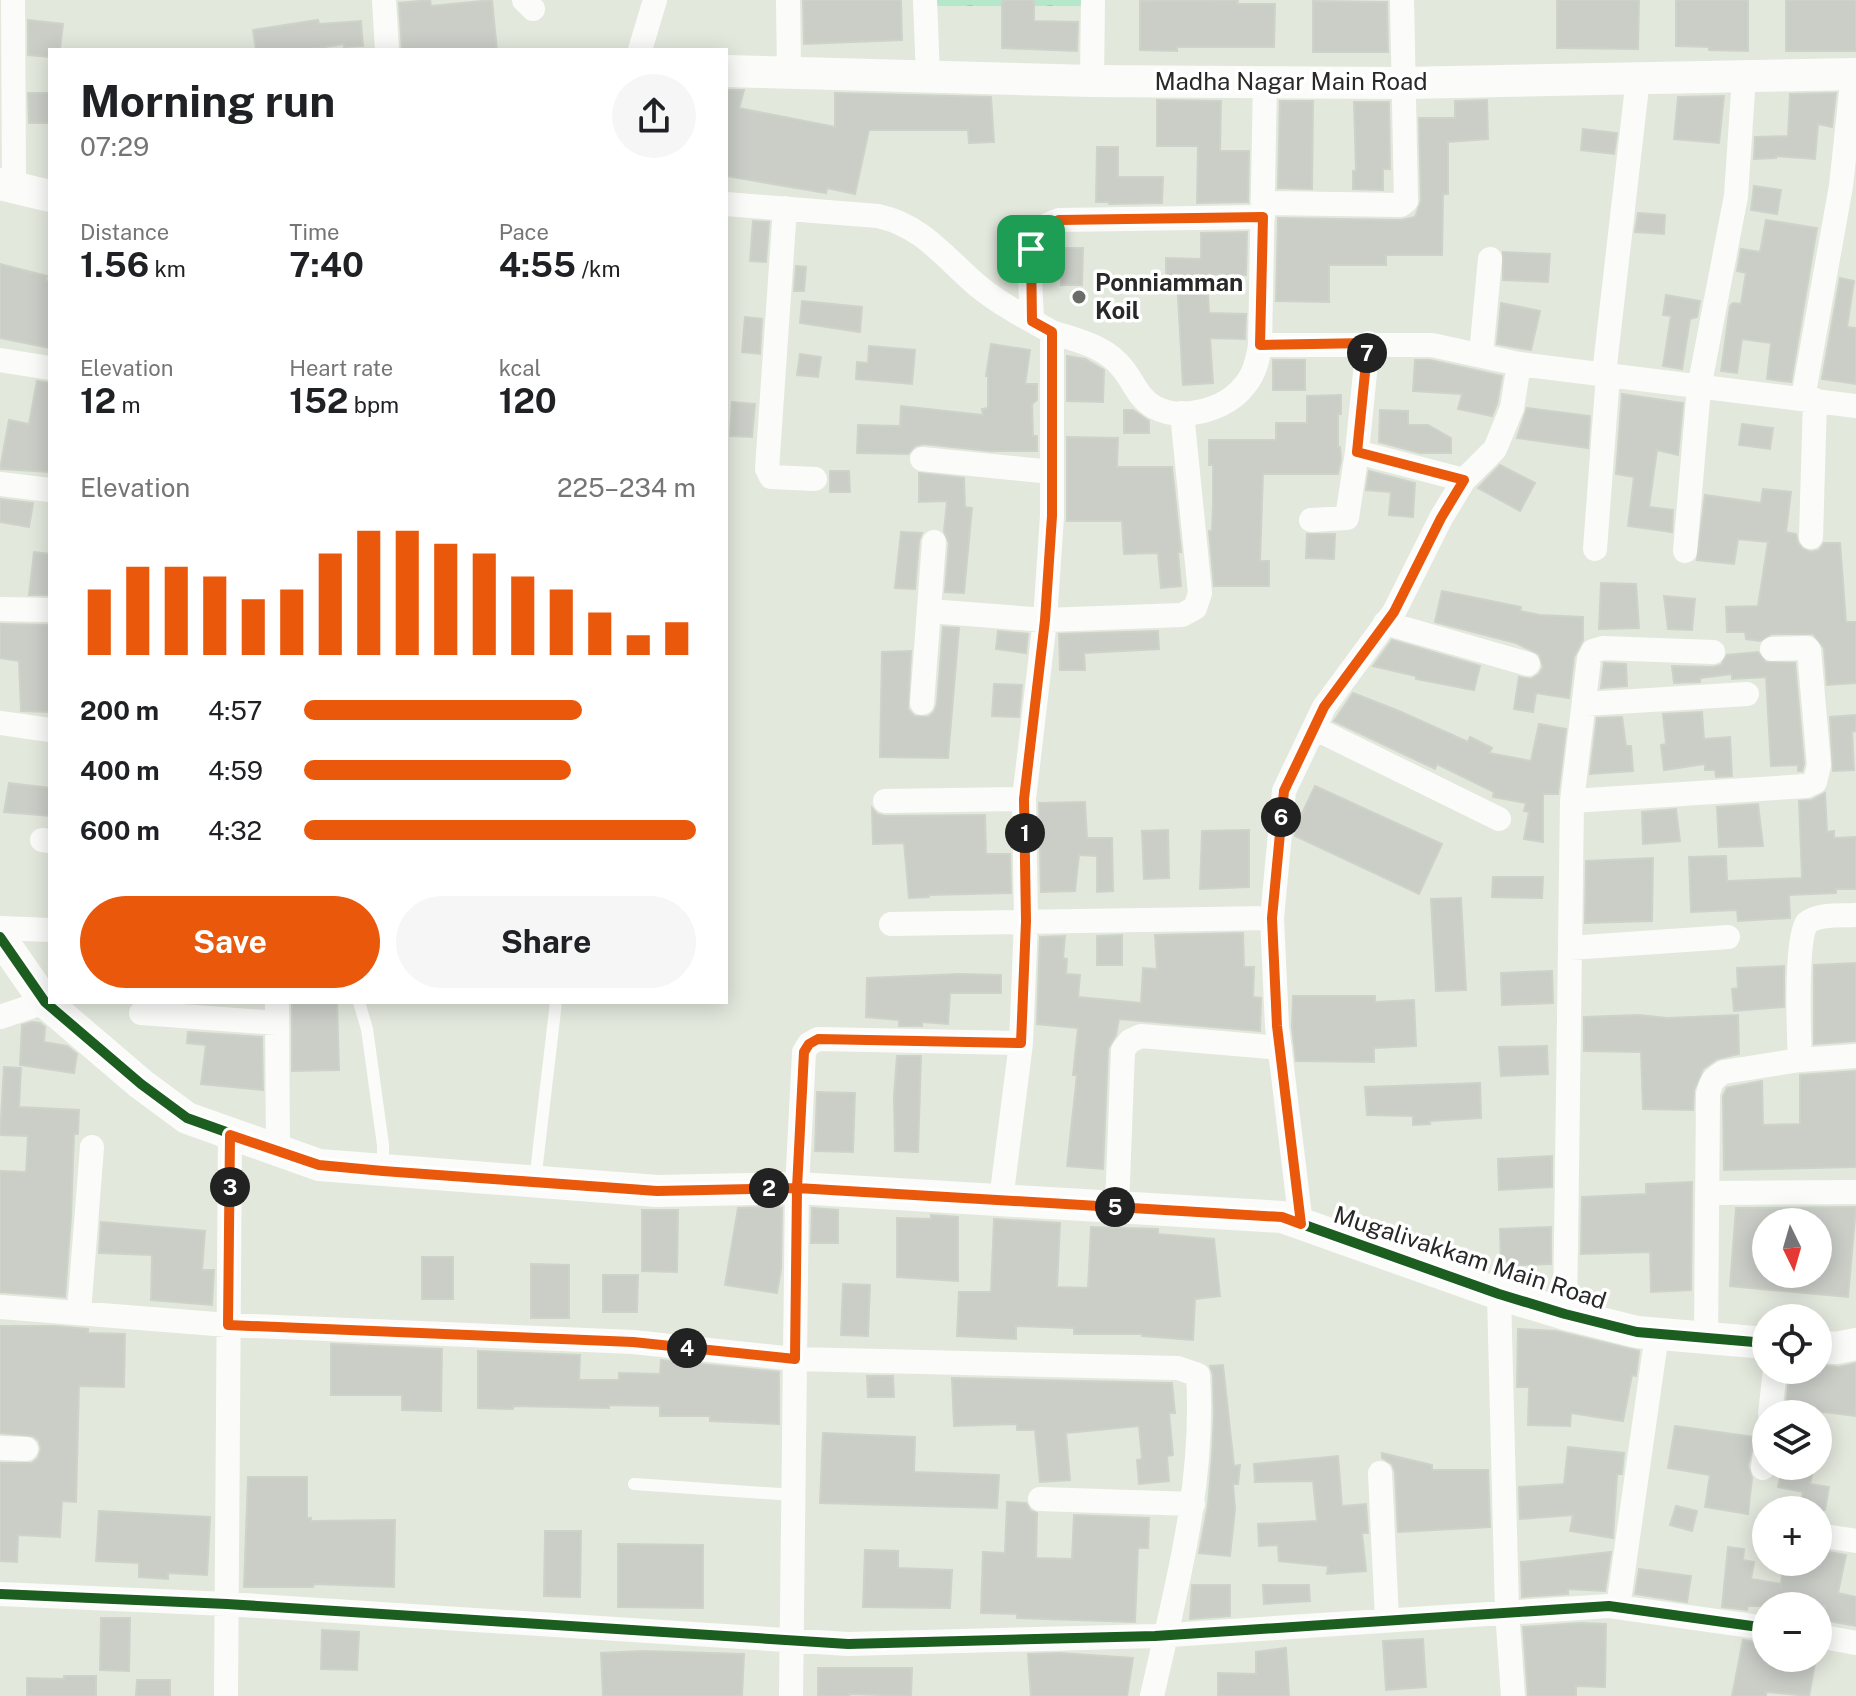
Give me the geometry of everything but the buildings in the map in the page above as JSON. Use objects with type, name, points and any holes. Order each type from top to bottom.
[{"type":"street","points":[[13,0],[7,185],[48,195]]},
{"type":"street","points":[[384,0],[387,48]]},
{"type":"street","points":[[641,48],[655,0]]},
{"type":"street","points":[[788,0],[789,72]]},
{"type":"street","points":[[925,0],[928,77]]},
{"type":"street","points":[[1092,81],[1093,0]]},
{"type":"street","points":[[1001,1200],[1021,1043],[1026,921],[1024,799],[1045,620],[1052,516],[1042,327],[1031,249],[1038,232],[1059,220],[1403,204],[1407,196],[1402,0]]},
{"type":"street","name":"Madha Nagar Main Road","points":[[728,71],[1092,81],[1404,83],[1855,74]]},
{"type":"street","points":[[1811,537],[1809,399],[1850,160],[1855,74]]},
{"type":"street","points":[[1685,551],[1699,388],[1736,196],[1744,76]]},
{"type":"street","points":[[1595,549],[1606,374],[1638,78]]},
{"type":"street","points":[[728,204],[878,216],[900,221],[919,232],[981,288],[1042,327],[1097,347],[1123,368],[1146,402],[1159,409],[1182,413],[1203,411],[1224,403],[1245,386],[1258,355],[1265,82]]},
{"type":"street","points":[[785,208],[767,469],[771,477],[778,479],[815,479]]},
{"type":"street","points":[[1481,354],[1490,259]]},
{"type":"street","points":[[1258,355],[1368,343],[1432,345],[1519,364],[1856,406]]},
{"type":"street","points":[[1311,520],[1347,518],[1368,343]]},
{"type":"street","points":[[0,360],[48,368]]},
{"type":"street","points":[[1301,1224],[1280,1048],[1272,918],[1284,791],[1324,707],[1408,586],[1441,518],[1464,480],[1495,449],[1512,408],[1519,364]]},
{"type":"street","points":[[929,611],[1045,620],[1182,615],[1195,608],[1200,593],[1182,413]]},
{"type":"street","points":[[1357,452],[1464,480]]},
{"type":"street","points":[[922,459],[1052,472]]},
{"type":"street","points":[[0,484],[48,490]]},
{"type":"street","points":[[922,703],[934,542]]},
{"type":"street","points":[[0,609],[48,610]]},
{"type":"street","points":[[1385,623],[1528,664]]},
{"type":"street","points":[[1565,1314],[1572,801],[1589,659],[1593,651],[1603,648],[1713,652]]},
{"type":"street","points":[[1572,801],[1806,786],[1815,782],[1819,765],[1809,650],[1772,649]]},
{"type":"street","points":[[1585,704],[1747,694]]},
{"type":"street","points":[[0,723],[48,730]]},
{"type":"street","points":[[1314,728],[1499,819]]},
{"type":"street","points":[[885,801],[1024,799]]},
{"type":"street","points":[[1800,1060],[1802,931],[1808,923],[1818,918],[1856,915]]},
{"type":"street","points":[[891,924],[1272,918]]},
{"type":"street","points":[[0,928],[48,930]]},
{"type":"street","name":"Mugalivakkam Main Road","points":[[0,937],[45,1002],[141,1084],[187,1118],[319,1165],[657,1191],[797,1188],[1282,1217],[1499,1294],[1565,1314],[1657,1334],[1752,1342]]},
{"type":"street","points":[[1570,948],[1728,937]]},
{"type":"street","points":[[0,1017],[45,1002]]},
{"type":"street","points":[[141,1013],[277,1013],[278,1152]]},
{"type":"street","points":[[1117,1207],[1123,1050],[1130,1041],[1141,1036],[1280,1048]]},
{"type":"street","points":[[791,1696],[797,1188],[804,1052],[809,1044],[818,1039],[1021,1043]]},
{"type":"street","points":[[1706,1339],[1708,1094],[1715,1077],[1724,1072],[1800,1060],[1856,1056]]},
{"type":"street","points":[[226,1696],[230,1135]]},
{"type":"street","points":[[79,1312],[92,1147]]},
{"type":"street","points":[[1708,1193],[1856,1192]]},
{"type":"street","points":[[1499,1294],[1507,1611],[1513,1696]]},
{"type":"street","points":[[0,1307],[228,1325],[633,1342],[795,1359],[1178,1368],[1195,1372],[1198,1375],[1200,1410],[1198,1470],[1184,1562],[1152,1696]]},
{"type":"street","points":[[1618,1607],[1657,1334]]},
{"type":"street","points":[[1832,1348],[1856,1344]]},
{"type":"street","points":[[0,1448],[26,1449]]},
{"type":"street","points":[[1380,1473],[1387,1619]]},
{"type":"street","points":[[1040,1499],[1193,1504]]},
{"type":"street","points":[[1832,1537],[1856,1541]]},
{"type":"street","points":[[0,1594],[227,1604],[848,1644],[1166,1635],[1507,1611],[1618,1607],[1752,1626]]},
{"type":"street","points":[[1832,1639],[1856,1643]]},
{"type":"lane","points":[[360,1004],[367,1029],[383,1145],[383,1171]]},
{"type":"lane","points":[[535,1182],[556,1004]]},
{"type":"lane","points":[[634,1484],[794,1495]]},
{"type":"green space","points":[[934,0],[1091,0],[1091,6],[934,6]]},
{"type":"cycle path","points":[[0,937],[45,1002],[141,1084],[187,1118],[319,1165],[657,1191],[797,1188],[1282,1217],[1499,1294],[1565,1314],[1637,1332],[1752,1342]]},
{"type":"cycle path","points":[[0,1594],[227,1604],[848,1644],[1155,1636],[1609,1606],[1752,1626]]},
{"type":"place","name":"Ponniamman Koil","points":[[1079,297]]},
{"type":"route","points":[[1031,249],[1032,321],[1052,332],[1052,516],[1045,620],[1024,799],[1026,921],[1021,1043],[818,1039],[809,1044],[804,1052],[797,1188],[657,1191],[383,1171],[319,1165],[230,1135],[228,1325],[633,1342],[795,1359],[797,1188],[1282,1217],[1301,1224],[1277,1026],[1272,918],[1284,791],[1324,707],[1394,612],[1441,518],[1464,480],[1357,452],[1368,343],[1260,345],[1263,217],[1059,220],[1038,232],[1031,249]]}]
